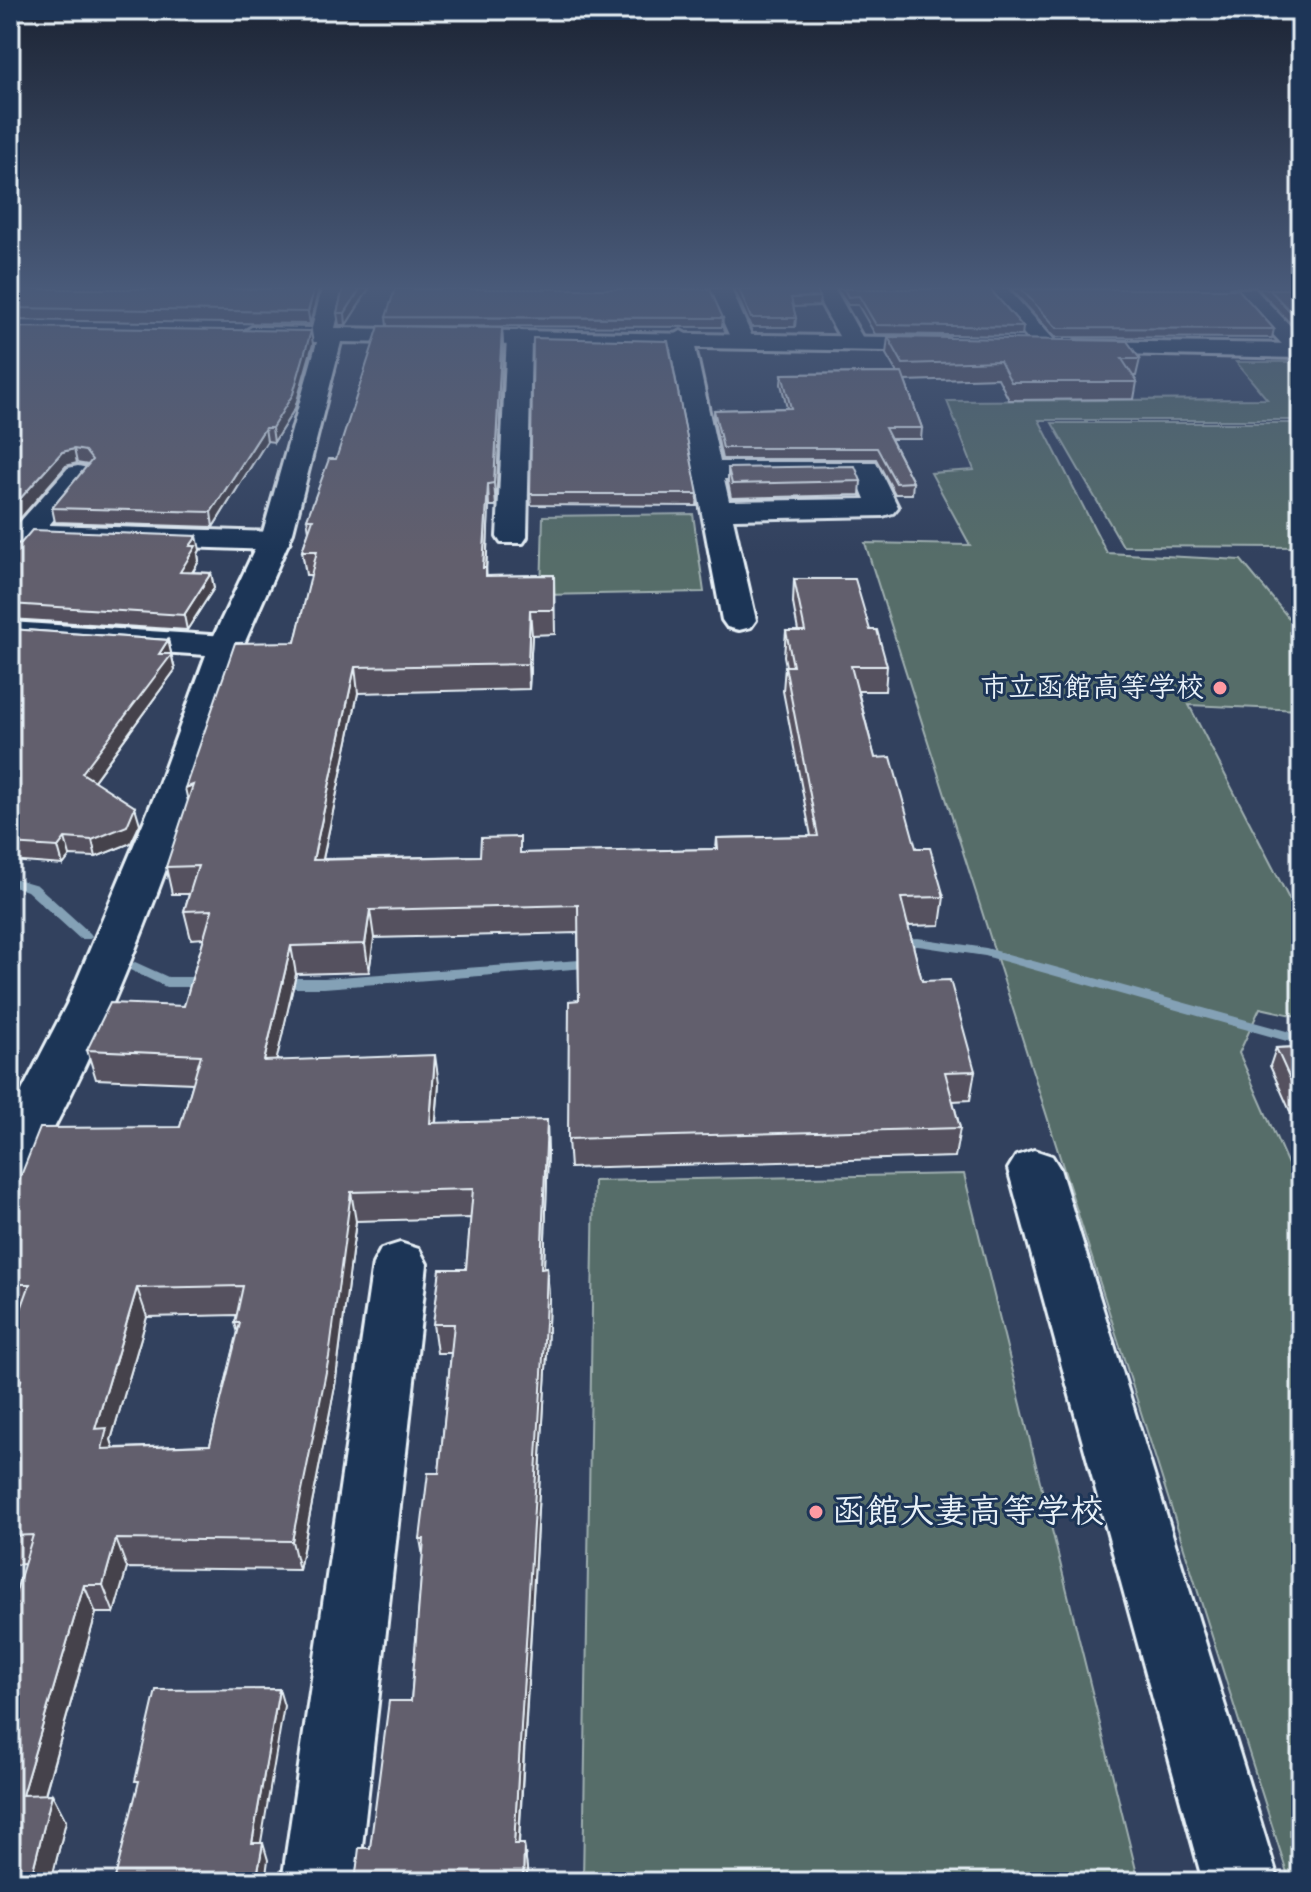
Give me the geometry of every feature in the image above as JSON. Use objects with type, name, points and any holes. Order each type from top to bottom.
[{"type":"street","points":[[10,1163],[90,1004],[174,795],[226,646],[275,541],[316,377]]},
{"type":"street","points":[[512,537],[518,377]]},
{"type":"street","points":[[689,377],[739,620]]},
{"type":"street","points":[[709,471],[866,468],[883,507],[717,510]]},
{"type":"street","points":[[18,542],[78,474]]},
{"type":"street","points":[[18,542],[275,541]]},
{"type":"street","points":[[10,632],[226,646]]},
{"type":"street","points":[[1034,1169],[1241,1882]]},
{"type":"street","points":[[320,1882],[400,1264]]},
{"type":"green space","points":[[1249,377],[1301,377],[1301,420],[1039,420],[1107,553],[1241,560],[1301,633],[1301,710],[1189,705],[1301,922],[1301,1017],[1260,1008],[1239,1053],[1301,1194],[1301,1882],[1290,1882],[865,543],[970,545],[931,473],[974,470],[947,401],[1267,399]]},
{"type":"green space","points":[[1052,423],[1301,423],[1301,547],[1123,546]]},
{"type":"green space","points":[[693,514],[704,592],[541,595],[543,516]]},
{"type":"green space","points":[[964,1174],[1139,1882],[583,1882],[594,1181]]},
{"type":"building","points":[[10,377],[298,377],[293,394],[272,428],[265,428],[211,512],[52,508],[92,460],[85,451],[74,449],[62,452],[10,510]]},
{"type":"building","points":[[362,377],[499,377],[494,483],[488,484],[483,568],[486,568],[486,576],[554,575],[554,610],[530,610],[528,664],[355,667],[313,860],[480,856],[481,838],[520,837],[520,853],[718,849],[717,838],[818,836],[785,666],[793,666],[786,631],[805,631],[794,579],[855,579],[870,630],[877,630],[887,666],[851,666],[875,758],[891,757],[916,848],[930,848],[944,897],[901,898],[922,981],[950,980],[975,1071],[945,1072],[960,1128],[568,1139],[569,1001],[579,1000],[578,905],[370,910],[365,944],[291,946],[264,1061],[435,1055],[430,1123],[547,1120],[541,1268],[547,1267],[545,1323],[514,1844],[524,1844],[523,1882],[355,1882],[359,1848],[370,1848],[389,1701],[411,1701],[424,1539],[420,1539],[428,1473],[439,1473],[454,1324],[433,1324],[440,1269],[466,1269],[473,1189],[351,1192],[329,1357],[292,1541],[116,1539],[103,1585],[84,1585],[22,1795],[52,1794],[30,1882],[10,1882],[10,1611],[33,1535],[10,1536],[10,1413],[21,1380],[10,1380],[10,1340],[30,1284],[10,1284],[10,1203],[40,1128],[180,1127],[201,1055],[87,1050],[110,1003],[184,1006],[212,910],[184,911],[198,866],[166,867],[193,785],[185,788],[235,643],[295,642],[317,551],[302,551],[313,519],[307,519],[329,459],[336,459]],"holes":[[[243,1286],[235,1323],[240,1323],[210,1445],[102,1449],[107,1428],[95,1429],[137,1288]]]},
{"type":"building","points":[[532,377],[675,377],[698,494],[530,494]]},
{"type":"building","points":[[783,377],[904,377],[922,428],[885,428],[913,482],[896,483],[877,448],[723,448],[714,410],[791,408]]},
{"type":"building","points":[[1009,377],[1134,377],[1137,382],[1011,382]]},
{"type":"building","points":[[855,466],[861,481],[732,484],[728,468]]},
{"type":"building","points":[[32,530],[197,536],[190,546],[196,546],[180,572],[211,573],[184,615],[10,604],[10,545],[21,543]]},
{"type":"building","points":[[10,629],[168,640],[159,654],[172,654],[82,773],[135,807],[127,826],[92,840],[65,838],[58,847],[10,844]]},
{"type":"building","points":[[1301,1047],[1301,1103],[1276,1048]]},
{"type":"building","points":[[279,1689],[252,1843],[263,1843],[256,1882],[114,1882],[139,1781],[135,1781],[156,1690]]},
{"type":"waterway","points":[[10,881],[32,888],[85,936]]},
{"type":"waterway","points":[[894,943],[918,942],[986,952],[1301,1040]]},
{"type":"waterway","points":[[276,983],[324,983],[594,964]]},
{"type":"waterway","points":[[135,967],[166,982],[207,982]]},
{"type":"place","name":"市立函館高等学校","points":[[1220,688]]},
{"type":"place","name":"函館大妻高等学校","points":[[816,1512]]}]
